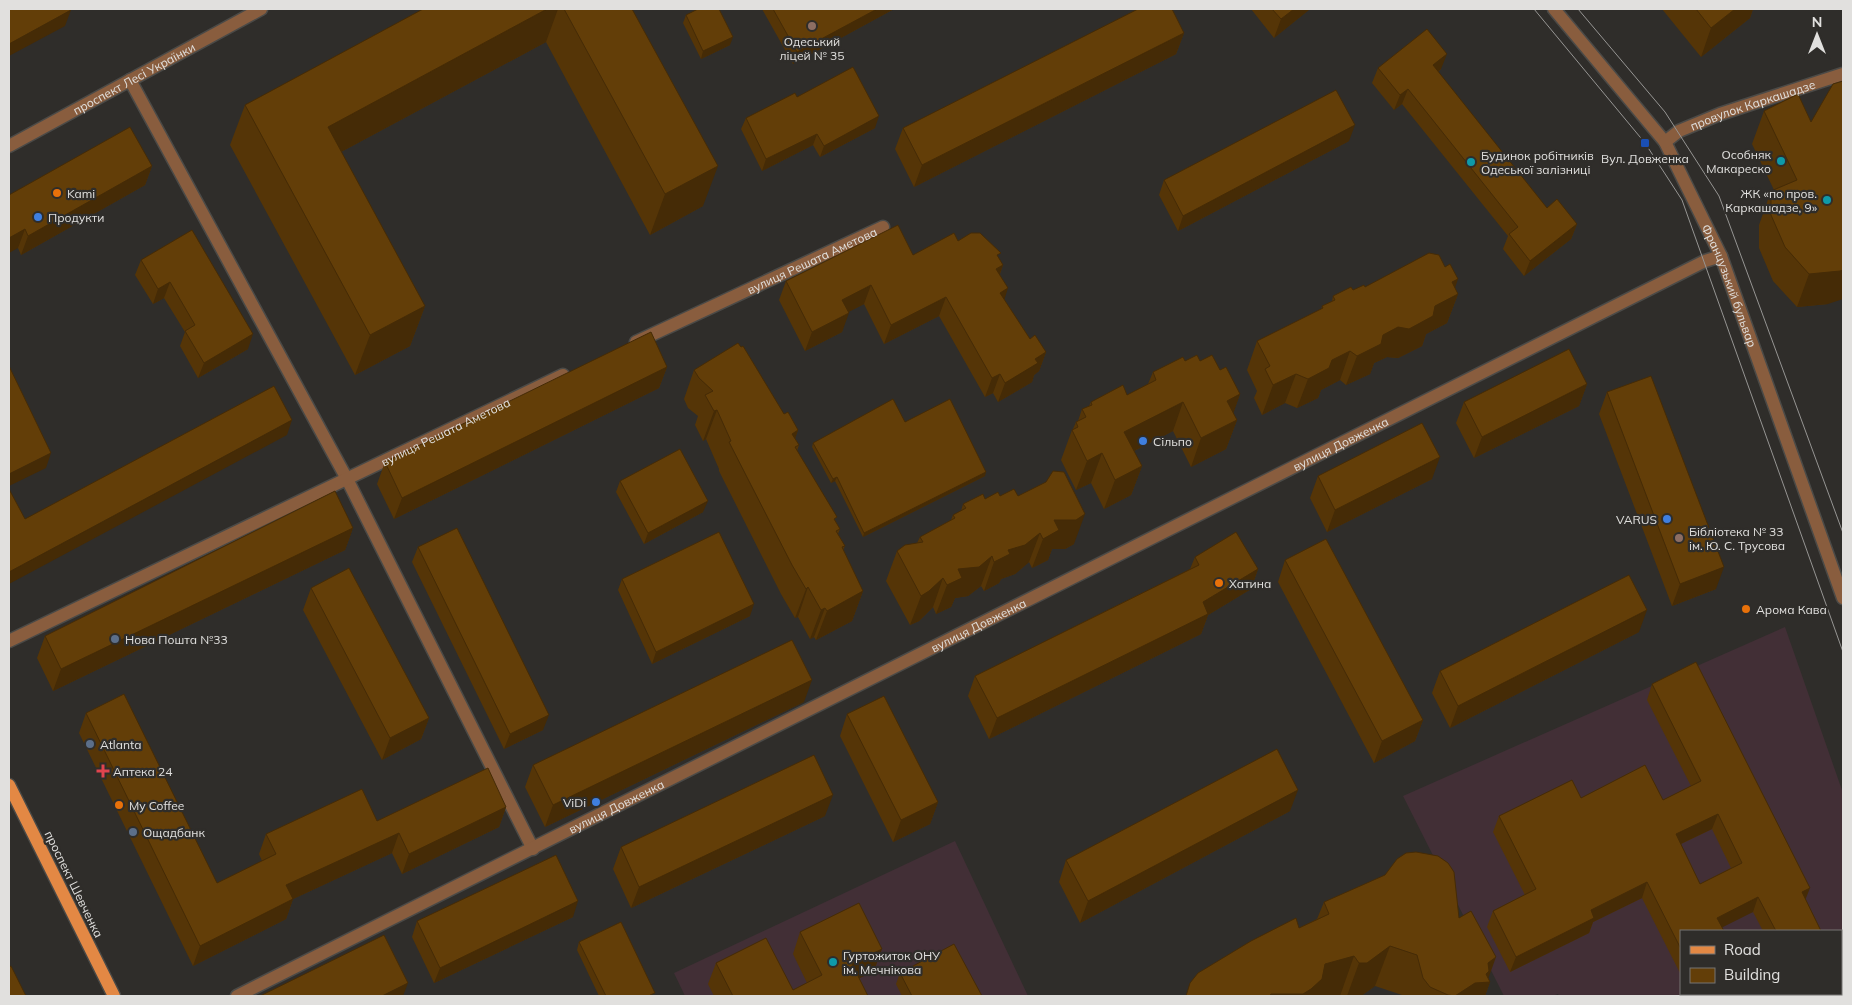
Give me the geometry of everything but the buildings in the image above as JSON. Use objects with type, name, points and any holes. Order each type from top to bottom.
[{"type":"main road","name":"проспект Шевченка","points":[[9,785],[114,996]]},
{"type":"street","name":"проспект Лесі Українки","points":[[9,146],[261,9]]},
{"type":"street","name":"Французький бульвар","points":[[1554,9],[1665,142],[1704,217],[1721,256],[1842,591]]},
{"type":"street","name":"провулок Каркашадзе","points":[[1665,142],[1679,131],[1720,114],[1843,74]]},
{"type":"street","points":[[130,80],[347,479],[534,850]]},
{"type":"street","name":"вулиця Решата Аметова","points":[[622,348],[883,227]]},
{"type":"street","name":"вулиця Довженка","points":[[237,996],[534,850],[1705,261],[1721,256]]},
{"type":"street","name":"вулиця Решата Аметова","points":[[9,641],[577,369]]},
{"type":"shaded area","points":[[1785,627],[1843,793],[1843,996],[1559,996],[1558,994],[1552,996],[1504,996],[1403,796]]},
{"type":"shaded area","points":[[955,841],[1028,996],[685,996],[674,973]]},
{"type":"tram line","points":[[1534,9],[1645,143],[1682,200],[1843,652]]},
{"type":"tram line","points":[[1578,9],[1665,112],[1719,196],[1843,533]]},
{"type":"place","name":"Одеський ліцей № 35","points":[[812,26]]},
{"type":"place","name":"Вул. Довженка","points":[[1645,143]]},
{"type":"place","name":"Особняк Макареско","points":[[1781,161]]},
{"type":"place","name":"Будинок робітників Одеської залізниці","points":[[1471,162]]},
{"type":"place","name":"Kami","points":[[57,193]]},
{"type":"place","name":"ЖК «по пров. Каркашадзе, 9»","points":[[1827,200]]},
{"type":"place","name":"Продукти","points":[[38,217]]},
{"type":"place","name":"Сільпо","points":[[1143,441]]},
{"type":"place","name":"VARUS","points":[[1667,519]]},
{"type":"place","name":"Бібліотека № 33 ім. Ю. С. Трусова","points":[[1679,538]]},
{"type":"place","name":"Хатина","points":[[1219,583]]},
{"type":"place","name":"Арома Кава","points":[[1746,609]]},
{"type":"place","name":"Нова Пошта №33","points":[[115,639]]},
{"type":"place","name":"Atlanta","points":[[90,744]]},
{"type":"place","name":"Аптека 24","points":[[103,771]]},
{"type":"place","name":"ViDi","points":[[596,802]]},
{"type":"place","name":"My Coffee","points":[[119,805]]},
{"type":"place","name":"Ощадбанк","points":[[133,832]]},
{"type":"place","name":"Гуртожиток ОНУ ім. Мечнікова","points":[[833,962]]}]
